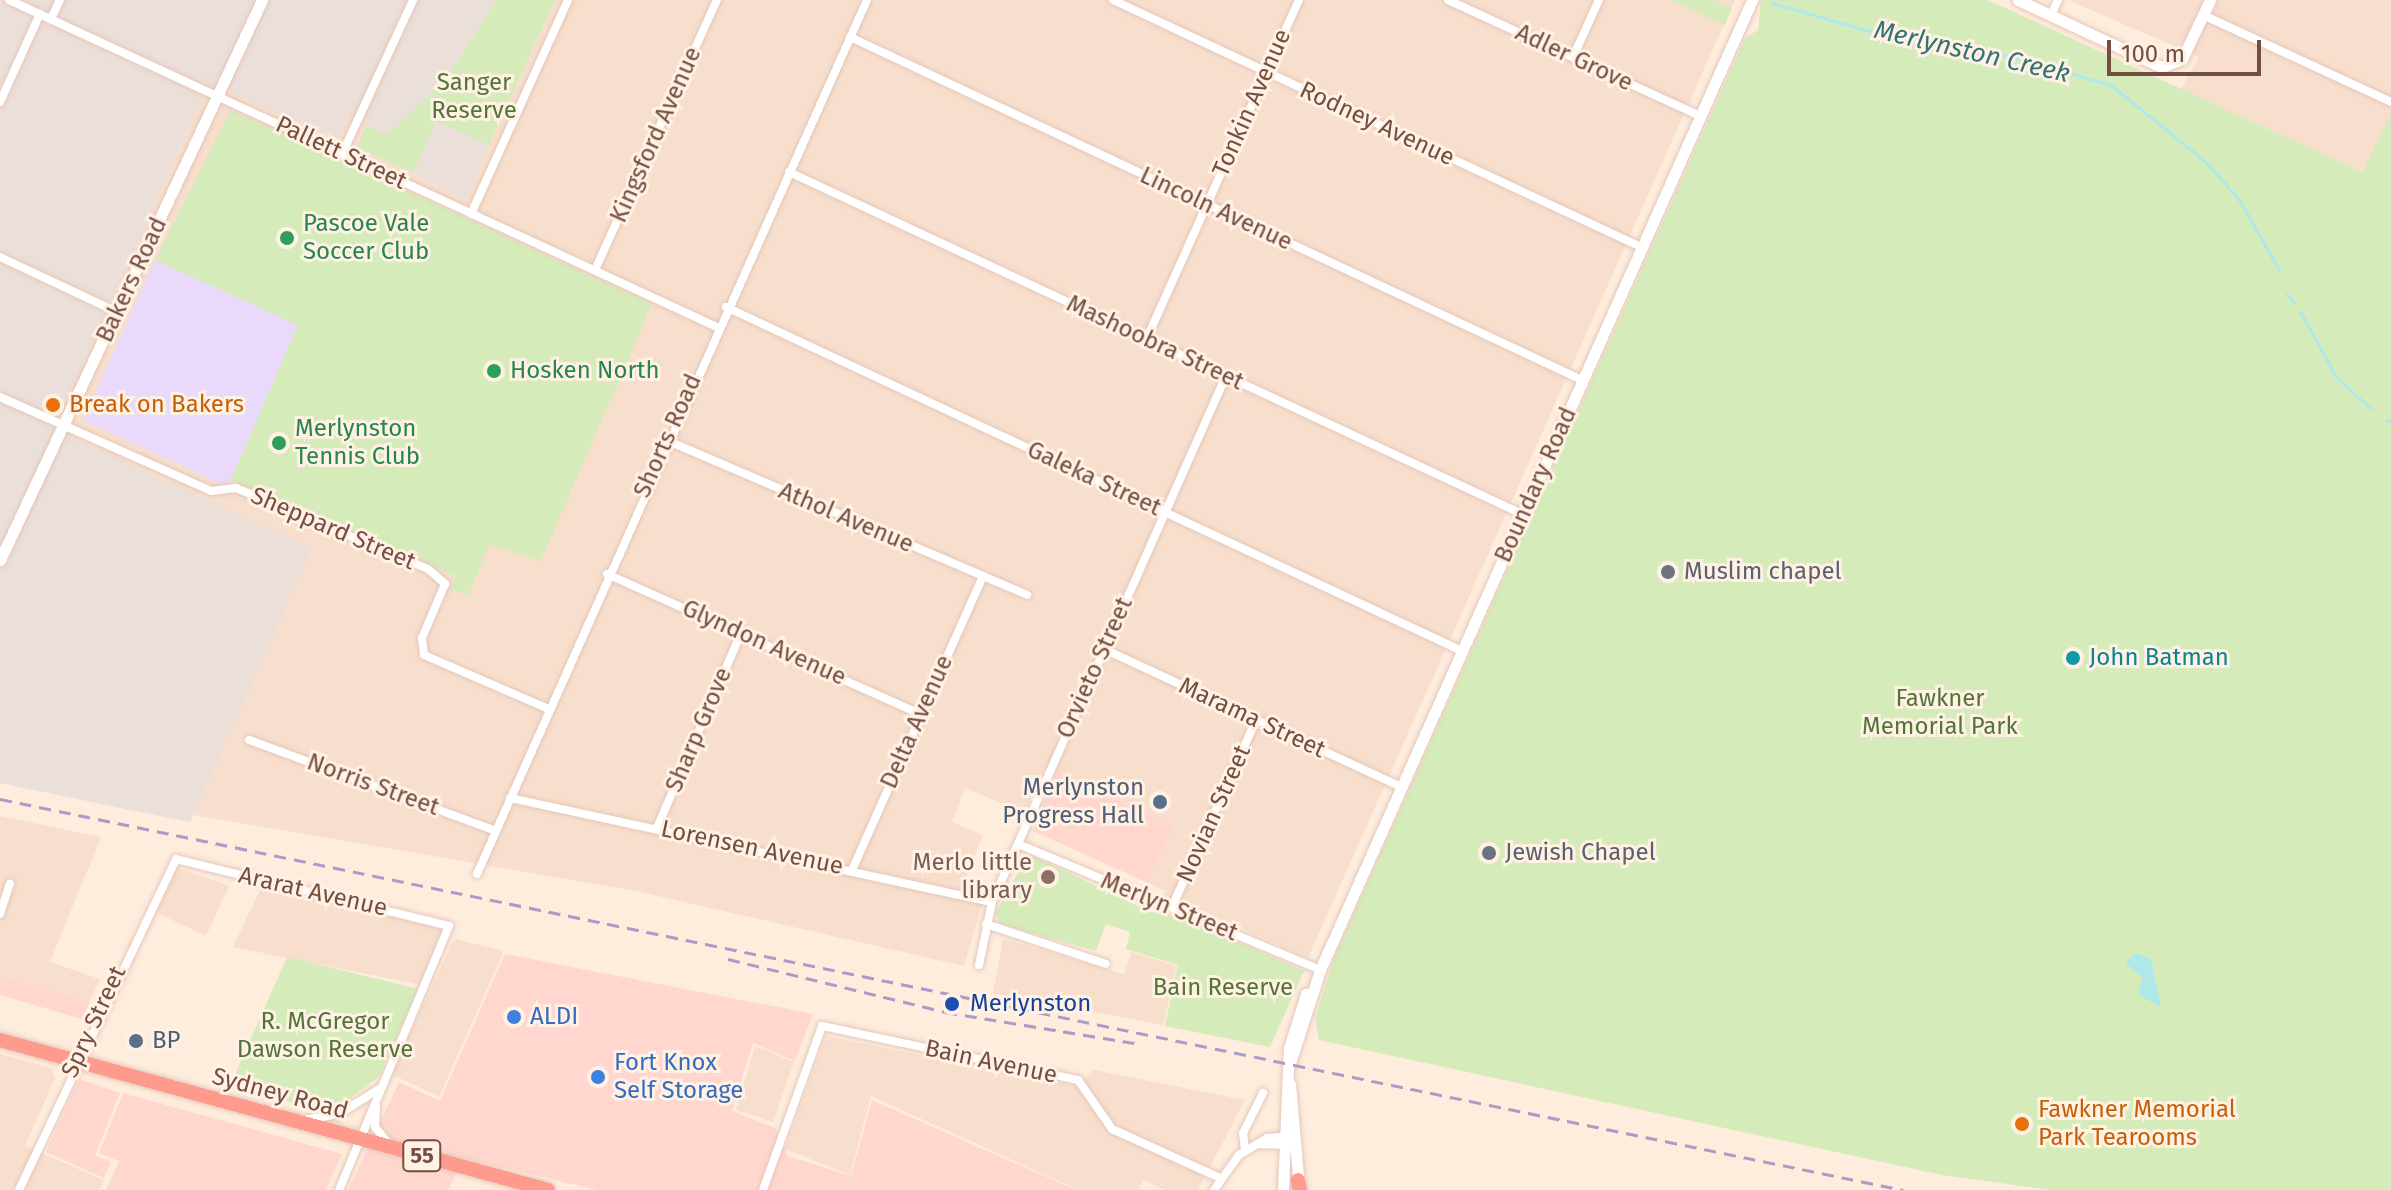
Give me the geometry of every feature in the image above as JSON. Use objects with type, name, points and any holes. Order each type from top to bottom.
[{"type":"highway","name":"Sydney Road","points":[[0,1040],[548,1190]]},
{"type":"main road","name":"Bakers Road","points":[[2,553],[64,427],[262,0]]},
{"type":"main road","name":"Boundary Road","points":[[1283,1190],[1283,1141],[1290,1068],[1320,970],[1752,0]]},
{"type":"main road","points":[[2018,0],[2169,67],[2182,59],[2210,0]]},
{"type":"main road","name":"Boundary Road","points":[[1290,1068],[1299,1187]]},
{"type":"street","name":"Pallett Street","points":[[9,0],[717,327]]},
{"type":"street","points":[[51,19],[60,0]]},
{"type":"street","points":[[342,154],[413,0]]},
{"type":"street","points":[[471,214],[568,0]]},
{"type":"street","name":"Kingsford Avenue","points":[[595,270],[717,0]]},
{"type":"street","name":"Shorts Road","points":[[477,874],[666,440],[867,0]]},
{"type":"street","name":"Rodney Avenue","points":[[1113,0],[1641,247]]},
{"type":"street","name":"Tonkin Avenue","points":[[1147,338],[1299,0]]},
{"type":"street","name":"Adler Grove","points":[[1448,0],[1700,116]]},
{"type":"street","points":[[1573,57],[1599,0]]},
{"type":"street","points":[[2051,15],[2058,0]]},
{"type":"street","points":[[0,102],[40,14]]},
{"type":"street","points":[[2203,15],[2391,102]]},
{"type":"street","name":"Lincoln Avenue","points":[[850,37],[1582,380]]},
{"type":"street","name":"Mashoobra Street","points":[[789,172],[1522,514]]},
{"type":"street","points":[[0,257],[117,312]]},
{"type":"street","name":"Galeka Street","points":[[726,307],[1462,651]]},
{"type":"street","name":"Orvieto Street","points":[[979,965],[992,902],[1226,376]]},
{"type":"street","points":[[0,397],[64,427]]},
{"type":"street","name":"Sheppard Street","points":[[64,427],[211,491],[236,488],[428,569],[445,584],[422,638],[424,655],[549,709]]},
{"type":"street","name":"Athol Avenue","points":[[666,440],[1027,595]]},
{"type":"street","name":"Glyndon Avenue","points":[[607,574],[920,714]]},
{"type":"street","name":"Delta Avenue","points":[[853,868],[983,576]]},
{"type":"street","name":"Sharp Grove","points":[[657,828],[741,633]]},
{"type":"street","name":"Marama Street","points":[[1104,649],[1401,787]]},
{"type":"street","name":"Novian Street","points":[[1172,907],[1256,720]]},
{"type":"street","name":"Norris Street","points":[[249,740],[496,831]]},
{"type":"street","name":"Lorensen Avenue","points":[[510,798],[853,868],[992,902]]},
{"type":"street","name":"Merlyn Street","points":[[1018,844],[1320,970]]},
{"type":"street","name":"Ararat Avenue","points":[[176,859],[449,926],[380,1090]]},
{"type":"street","name":"Spry Street","points":[[19,1190],[77,1061],[176,859]]},
{"type":"street","points":[[0,914],[10,884]]},
{"type":"street","points":[[986,924],[1106,964]]},
{"type":"street","name":"Bain Avenue","points":[[763,1190],[822,1026],[1078,1080],[1112,1129],[1220,1178]]},
{"type":"street","points":[[296,1122],[339,1114],[380,1090]]},
{"type":"street","points":[[339,1190],[380,1090]]},
{"type":"street","points":[[380,1090],[375,1127],[394,1149]]},
{"type":"street","points":[[1245,1151],[1247,1124],[1263,1093]]},
{"type":"street","points":[[1247,1124],[1256,1144]]},
{"type":"street","points":[[1214,1190],[1220,1178],[1245,1151],[1256,1144],[1296,1140]]},
{"type":"shaded area","points":[[0,0],[1735,0],[1308,958],[1187,904],[1162,900],[1165,891],[1148,883],[1174,825],[1045,767],[1024,812],[965,788],[952,822],[983,835],[958,897],[982,904],[964,966],[636,891],[194,815],[190,822],[0,783]]},
{"type":"shaded area","points":[[0,0],[497,0],[446,79],[387,135],[348,114],[338,137],[208,84],[54,430],[312,548],[190,822],[0,783]]},
{"type":"shaded area","points":[[2068,0],[2391,0],[2391,115],[2363,173],[2181,89],[2199,57]]},
{"type":"shaded area","points":[[437,122],[489,145],[466,200],[413,173]]},
{"type":"shaded area","points":[[155,260],[298,325],[231,480],[222,484],[83,420]]},
{"type":"shaded area","points":[[1056,772],[1174,825],[1148,883],[1033,831]]},
{"type":"shaded area","points":[[0,816],[101,837],[50,962],[100,979],[90,1001],[0,976]]},
{"type":"shaded area","points":[[176,867],[229,886],[206,936],[155,912]]},
{"type":"shaded area","points":[[261,888],[439,925],[444,931],[421,985],[233,947]]},
{"type":"shaded area","points":[[454,939],[504,951],[439,1097],[391,1074]]},
{"type":"shaded area","points":[[1003,939],[1124,974],[1131,952],[1177,966],[1163,1025],[993,993]]},
{"type":"shaded area","points":[[505,954],[813,1014],[795,1061],[753,1043],[732,1111],[775,1128],[788,1156],[851,1176],[872,1100],[1076,1190],[598,1190],[463,1158],[448,1190],[348,1190],[399,1082],[440,1101]]},
{"type":"shaded area","points":[[0,976],[90,1001],[82,1019],[0,995]]},
{"type":"shaded area","points":[[826,1036],[1075,1086],[1094,1070],[1245,1100],[1198,1190],[1165,1190],[1143,1180],[1138,1190],[1078,1190],[871,1096],[850,1175],[785,1149]]},
{"type":"shaded area","points":[[755,1046],[794,1062],[773,1122],[736,1110]]},
{"type":"shaded area","points":[[0,1054],[51,1068],[55,1078],[25,1146],[104,1180],[99,1190],[0,1190]]},
{"type":"shaded area","points":[[79,1079],[120,1093],[95,1155],[111,1162],[104,1178],[46,1152]]},
{"type":"shaded area","points":[[123,1093],[342,1154],[326,1190],[106,1190],[119,1161],[99,1153]]},
{"type":"green space","name":"Sanger Reserve","points":[[497,0],[555,0],[489,145],[437,122],[413,173],[357,148],[367,125],[387,135],[446,79]]},
{"type":"green space","points":[[1670,0],[1715,0],[1732,8],[1725,25]]},
{"type":"green space","name":"Fawkner Memorial Park","points":[[1761,0],[1988,0],[2362,172],[2391,115],[2391,1190],[2050,1190],[1942,1175],[1319,1040],[1315,1019],[1334,958],[1745,38],[1758,30]]},
{"type":"green space","points":[[231,110],[652,304],[541,561],[489,545],[468,596],[451,589],[456,576],[231,480],[298,325],[155,260]]},
{"type":"green space","name":"Bain Reserve","points":[[1029,854],[1150,912],[1175,915],[1304,971],[1270,1047],[1165,1026],[1178,965],[1126,949],[1130,932],[1106,924],[1096,951],[1000,924],[996,912]]},
{"type":"green space","name":"R. McGregor Dawson Reserve","points":[[287,957],[419,989],[378,1077],[348,1100],[313,1107],[229,1088]]},
{"type":"water","points":[[2135,953],[2151,959],[2161,1008],[2138,994],[2143,977],[2125,963]]},
{"type":"waterway","name":"Merlynston Creek","points":[[1772,3],[1915,44],[2009,56],[2111,85],[2207,163],[2240,201],[2280,272]]},
{"type":"waterway","name":"Merlynston Creek","points":[[2287,294],[2294,302]]},
{"type":"waterway","name":"Merlynston Creek","points":[[2300,311],[2336,377],[2370,408]]},
{"type":"waterway","name":"Merlynston Creek","points":[[2387,420],[2391,422]]},
{"type":"railway","points":[[0,799],[1903,1190]]},
{"type":"railway","points":[[728,959],[945,1012],[1135,1043]]},
{"type":"place","name":"Pascoe Vale Soccer Club","points":[[287,238]]},
{"type":"place","name":"Hosken North","points":[[494,371]]},
{"type":"place","name":"Break on Bakers","points":[[53,405]]},
{"type":"place","name":"Merlynston Tennis Club","points":[[279,443]]},
{"type":"place","name":"Muslim chapel","points":[[1668,572]]},
{"type":"place","name":"John Batman","points":[[2073,658]]},
{"type":"place","name":"Merlynston Progress Hall","points":[[1160,802]]},
{"type":"place","name":"Jewish Chapel","points":[[1489,853]]},
{"type":"place","name":"Merlo little library","points":[[1048,877]]},
{"type":"place","name":"Merlynston","points":[[952,1004]]},
{"type":"place","name":"ALDI","points":[[514,1017]]},
{"type":"place","name":"BP","points":[[136,1041]]},
{"type":"place","name":"Fort Knox Self Storage","points":[[598,1077]]},
{"type":"place","name":"Fawkner Memorial Park Tearooms","points":[[2022,1124]]}]
